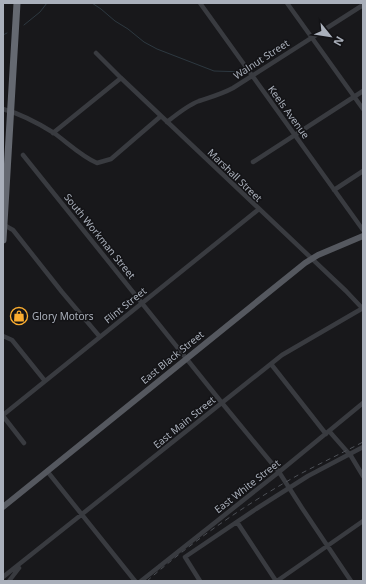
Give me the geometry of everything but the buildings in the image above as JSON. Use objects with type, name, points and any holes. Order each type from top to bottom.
[{"type":"highway","points":[[3,240],[17,3]]},
{"type":"main road","name":"East Black Street","points":[[3,507],[311,259],[363,236]]},
{"type":"street","name":"Keels Avenue","points":[[200,3],[363,230]]},
{"type":"street","points":[[287,3],[363,109]]},
{"type":"street","name":"Walnut Street","points":[[167,122],[190,106],[222,94],[363,5]]},
{"type":"street","name":"Marshall Street","points":[[96,53],[363,309]]},
{"type":"street","points":[[53,133],[121,78]]},
{"type":"street","points":[[253,162],[363,90]]},
{"type":"street","points":[[3,109],[33,121],[53,133],[87,159],[97,163],[111,159],[162,116]]},
{"type":"street","name":"South Workman Street","points":[[23,155],[186,359],[279,472],[351,581]]},
{"type":"street","points":[[334,190],[363,171]]},
{"type":"street","name":"Flint Street","points":[[3,415],[258,209]]},
{"type":"street","points":[[4,225],[14,230],[62,292],[100,337]]},
{"type":"street","name":"East Main Street","points":[[3,577],[24,562],[291,349],[363,309]]},
{"type":"street","points":[[3,336],[12,340],[45,381]]},
{"type":"street","points":[[271,364],[328,432],[349,454],[363,476]]},
{"type":"street","name":"East White Street","points":[[141,581],[279,472],[363,403]]},
{"type":"street","points":[[3,415],[24,443]]},
{"type":"street","points":[[200,581],[185,557],[308,476],[363,448]]},
{"type":"street","points":[[47,471],[135,581]]},
{"type":"street","points":[[237,522],[277,581],[328,547],[363,521]]},
{"type":"street","name":"East Main Street","points":[[9,581],[24,562]]},
{"type":"waterway","points":[[24,25],[40,12],[47,3]]},
{"type":"waterway","points":[[92,3],[144,42],[157,49],[214,71],[245,72]]},
{"type":"waterway","points":[[3,35],[7,33]]},
{"type":"railway","points":[[147,581],[183,551],[240,510],[300,474],[363,442]]},
{"type":"place","name":"Glory Motors","points":[[19,316]]}]
